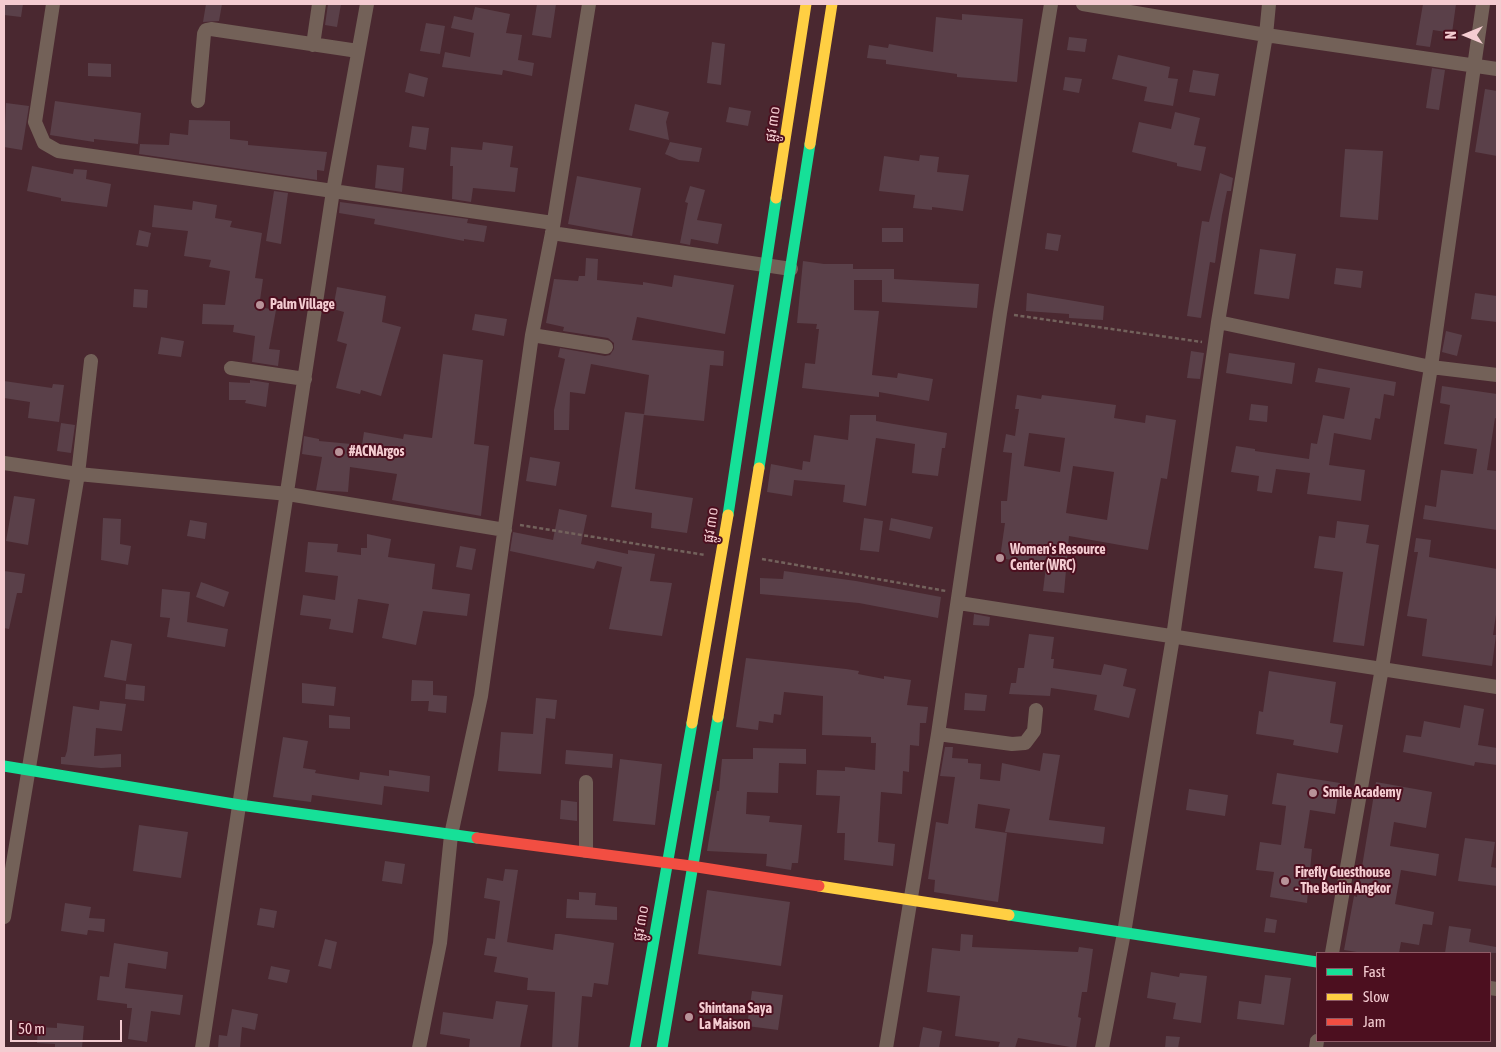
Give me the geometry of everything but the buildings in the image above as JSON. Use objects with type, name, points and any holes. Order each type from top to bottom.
[{"type":"street","points":[[53,4],[35,122],[44,143],[58,151],[333,190],[791,269]]},
{"type":"street","points":[[313,45],[319,4]]},
{"type":"street","points":[[202,1048],[333,190],[367,4]]},
{"type":"street","points":[[419,1048],[440,943],[451,836],[481,696],[532,335],[553,228],[589,4]]},
{"type":"street","name":"ផ្លូវ ៣០","points":[[635,1048],[721,558],[806,4]]},
{"type":"street","points":[[662,1048],[691,866],[745,556],[832,4]]},
{"type":"street","points":[[886,1048],[912,899],[959,597],[1000,313],[1051,4]]},
{"type":"street","points":[[1083,4],[1266,35],[1497,69]]},
{"type":"street","points":[[1102,1048],[1124,933],[1173,637],[1218,322],[1270,4]]},
{"type":"street","points":[[1332,952],[1382,668],[1430,366],[1483,4]]},
{"type":"street","points":[[198,101],[204,34],[206,30],[211,29],[358,52]]},
{"type":"street","points":[[1218,322],[1430,366],[1497,375]]},
{"type":"street","points":[[532,335],[606,347]]},
{"type":"street","points":[[4,917],[78,474],[91,361]]},
{"type":"street","points":[[231,368],[304,379]]},
{"type":"street","points":[[4,463],[78,474],[288,494],[505,526]]},
{"type":"street","points":[[959,597],[1173,637],[1497,687]]},
{"type":"street","points":[[938,734],[1012,744],[1025,743],[1034,731],[1036,710]]},
{"type":"street","points":[[4,766],[240,805],[451,836],[586,851],[666,864],[691,866],[1316,962]]},
{"type":"street","points":[[586,782],[586,851]]},
{"type":"path","points":[[1000,313],[1216,344]]},
{"type":"path","points":[[505,526],[721,558]]},
{"type":"path","points":[[745,556],[928,589],[959,597]]},
{"type":"traffic: fast","points":[[759,468],[810,144]]},
{"type":"traffic: fast","points":[[728,515],[776,198]]},
{"type":"traffic: fast","points":[[662,1048],[718,717]]},
{"type":"traffic: fast","points":[[635,1048],[692,723]]},
{"type":"traffic: fast","points":[[4,766],[240,805],[477,838]]},
{"type":"traffic: fast","points":[[1009,915],[1316,962]]},
{"type":"traffic: slow","points":[[776,198],[806,4]]},
{"type":"traffic: slow","points":[[810,144],[832,4]]},
{"type":"traffic: slow","points":[[718,717],[759,468]]},
{"type":"traffic: slow","points":[[692,723],[728,515]]},
{"type":"traffic: slow","points":[[819,886],[1009,915]]},
{"type":"traffic: jam","points":[[477,838],[691,866],[819,886]]},
{"type":"place","name":"Palm Village","points":[[260,305]]},
{"type":"place","name":"#ACNArgos","points":[[339,452]]},
{"type":"place","name":"Women's Resource Center (WRC)","points":[[1000,558]]},
{"type":"place","name":"Smile Academy","points":[[1313,793]]},
{"type":"place","name":"Firefly Guesthouse - The Berlin Angkor","points":[[1285,881]]},
{"type":"place","name":"Shintana Saya La Maison","points":[[689,1017]]}]
